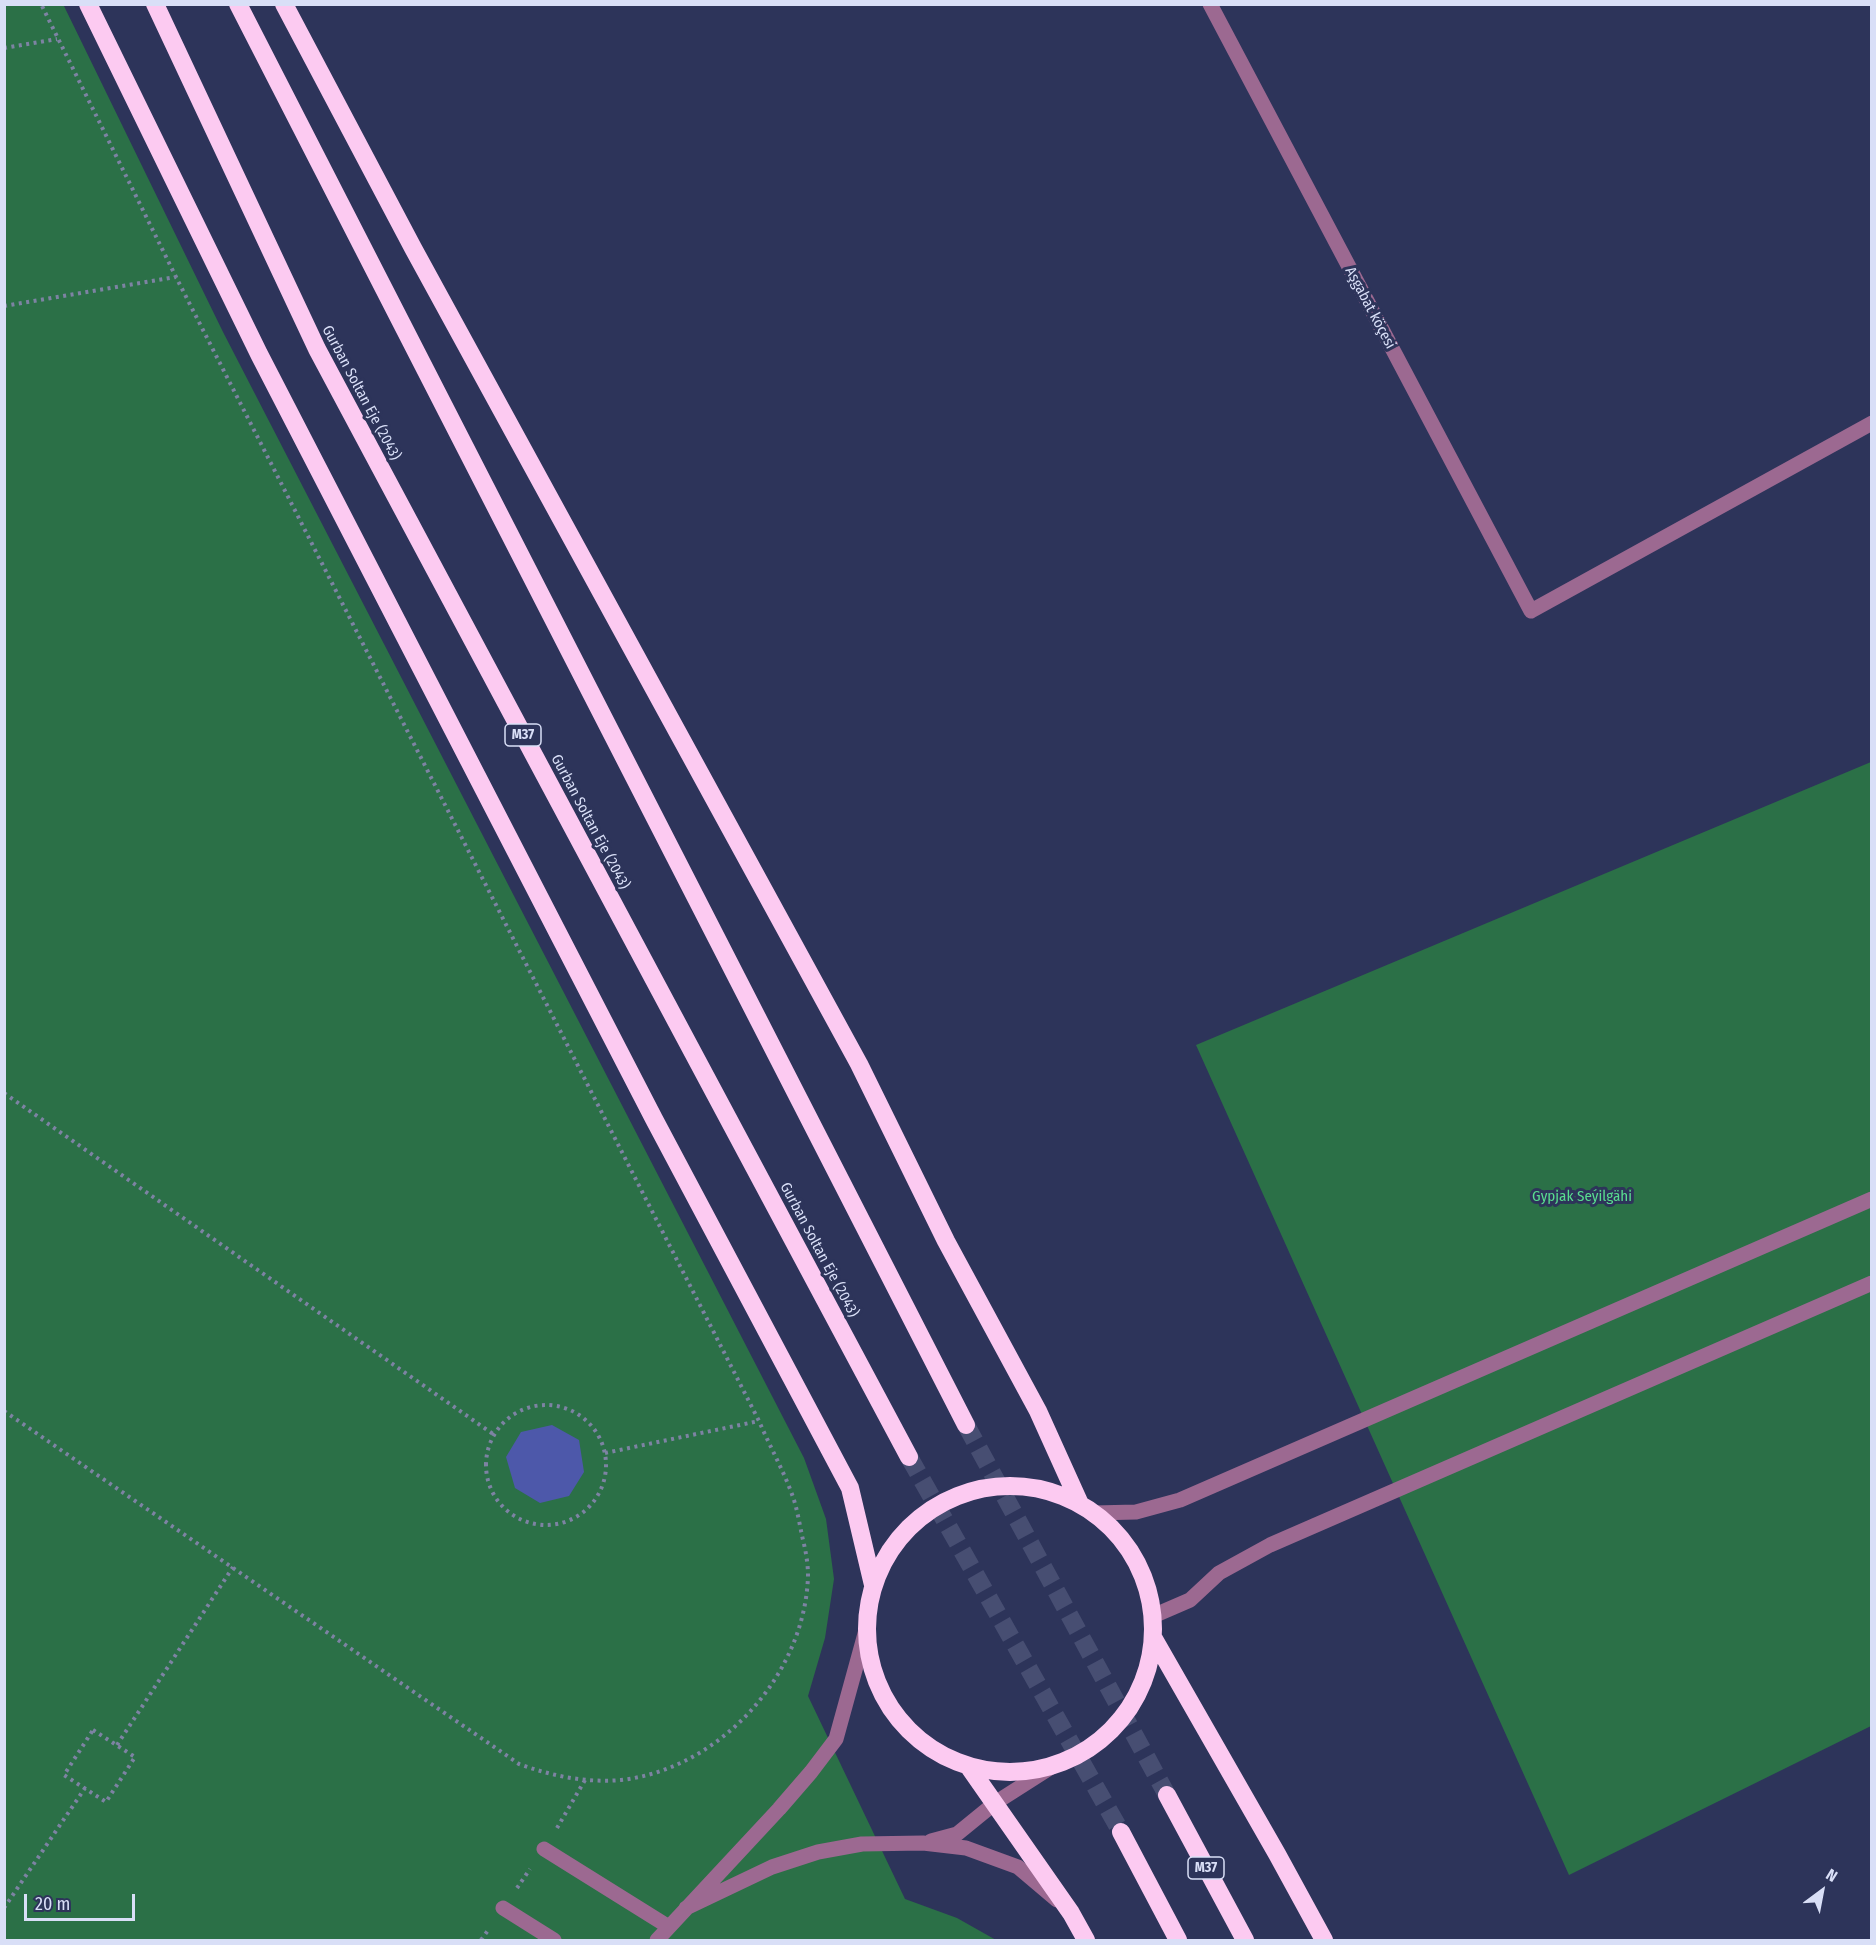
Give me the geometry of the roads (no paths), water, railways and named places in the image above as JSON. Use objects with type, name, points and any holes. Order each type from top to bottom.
[{"type":"highway","points":[[88,4],[259,354],[648,1108],[850,1488],[873,1585]]},
{"type":"highway","name":"Gurban Soltan Eje (2043)","points":[[155,4],[316,349],[909,1456]]},
{"type":"highway","points":[[238,4],[966,1425]]},
{"type":"highway","points":[[284,4],[413,248],[859,1064],[946,1240],[1088,1508],[1124,1542],[1144,1576],[1153,1616],[1154,1639],[1144,1681],[1123,1718],[1092,1747],[1053,1766],[1011,1773],[969,1767],[927,1747],[895,1715],[874,1675],[866,1630],[873,1585],[891,1547],[920,1516],[957,1495],[999,1486],[1041,1488],[1088,1508]]},
{"type":"highway","points":[[1154,1639],[1324,1941]]},
{"type":"highway","points":[[969,1767],[1071,1913],[1086,1941]]},
{"type":"highway","name":"M37","points":[[1167,1795],[1245,1941]]},
{"type":"highway","points":[[1121,1832],[1178,1941]]},
{"type":"street","name":"Aşgabat köçesi","points":[[1210,4],[1531,611],[1872,423]]},
{"type":"street","points":[[1088,1508],[1136,1512],[1180,1500],[1872,1199]]},
{"type":"street","points":[[1153,1616],[1190,1600],[1219,1573],[1270,1545],[1872,1283]]},
{"type":"street","points":[[657,1941],[779,1809],[836,1739],[866,1630]]},
{"type":"street","points":[[922,1843],[957,1834],[994,1803],[1053,1766]]},
{"type":"street","points":[[686,1908],[772,1867],[818,1852],[862,1844],[922,1843],[966,1848],[1018,1867],[1071,1913]]},
{"type":"street","points":[[544,1849],[669,1927]]},
{"type":"street","points":[[503,1908],[554,1941]]},
{"type":"water","points":[[552,1425],[579,1440],[584,1472],[569,1496],[540,1503],[515,1488],[506,1457],[521,1432]]},
{"type":"tunnel","points":[[966,1425],[1167,1795]]},
{"type":"tunnel","points":[[909,1457],[1121,1832]]},
{"type":"park label","name":"Gypjak Seýilgähi","points":[[1582,1197]]}]
